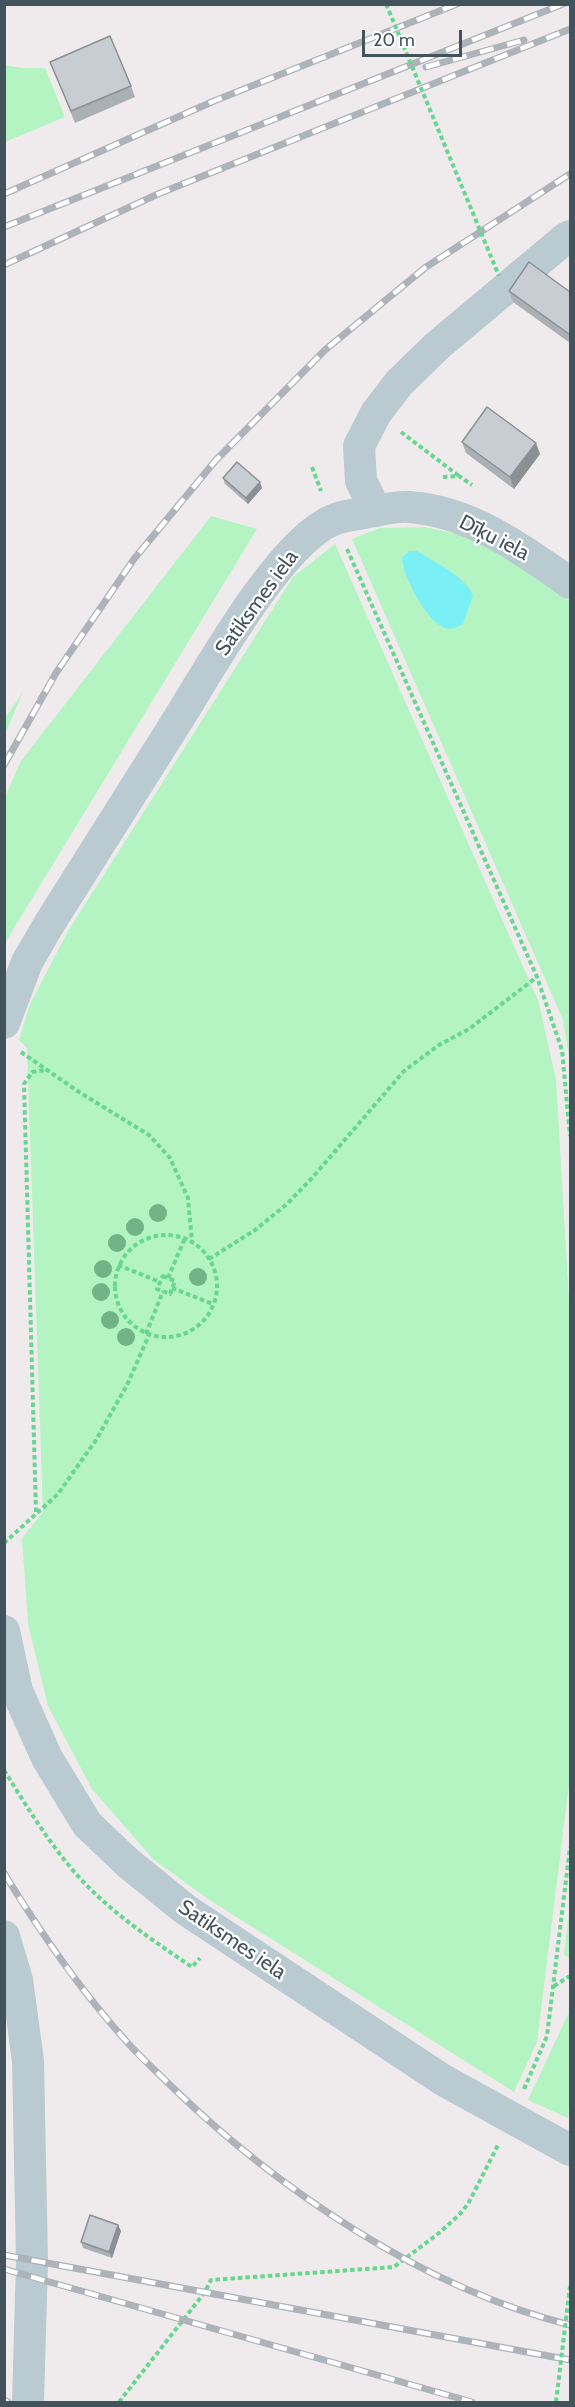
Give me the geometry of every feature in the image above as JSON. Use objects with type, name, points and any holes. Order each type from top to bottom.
[{"type":"street","points":[[376,511],[361,481],[358,446],[376,413],[399,383],[437,346],[570,236]]},
{"type":"street","name":"Dīķu iela","points":[[376,511],[406,506],[434,510],[473,522],[509,542],[570,582]]},
{"type":"street","name":"Satiksmes iela","points":[[9,1034],[27,962],[238,624],[282,564],[313,532],[333,519],[376,511]]},
{"type":"street","name":"Satiksmes iela","points":[[4,1630],[17,1691],[47,1758],[87,1824],[128,1863],[186,1910],[443,2080],[570,2150]]},
{"type":"street","points":[[4,1936],[16,1980],[28,2061],[32,2261],[28,2403]]},
{"type":"path","points":[[386,4],[499,276]]},
{"type":"path","points":[[376,413],[459,476]]},
{"type":"path","points":[[312,467],[322,495]]},
{"type":"path","points":[[346,545],[537,977],[561,1050],[570,1136]]},
{"type":"path","points":[[209,1259],[255,1230],[287,1204],[404,1071],[439,1045],[469,1029],[537,977]]},
{"type":"path","points":[[9,1034],[46,1070],[149,1135],[170,1158],[188,1198],[192,1242]]},
{"type":"path","points":[[36,1512],[24,1084],[32,1072],[46,1070]]},
{"type":"path","points":[[171,1234],[192,1242],[202,1248],[217,1279],[213,1305],[198,1326],[183,1334],[166,1337],[147,1334],[134,1326],[123,1314],[116,1299],[114,1282],[118,1265],[126,1252],[139,1241],[154,1235],[171,1234]]},
{"type":"path","points":[[168,1278],[185,1238]]},
{"type":"path","points":[[118,1265],[160,1282]]},
{"type":"path","points":[[163,1276],[175,1281],[170,1294],[157,1289],[160,1282],[163,1276]]},
{"type":"path","points":[[172,1288],[213,1305]]},
{"type":"path","points":[[4,1543],[58,1494],[96,1440],[128,1384],[163,1291]]},
{"type":"path","points":[[519,2100],[547,2036],[570,1847]]},
{"type":"path","points":[[553,1986],[570,1976]]},
{"type":"path","points":[[119,2403],[205,2292],[211,2280],[394,2267],[459,2215],[468,2204],[502,2136]]},
{"type":"path","points":[[556,2403],[570,2286]]},
{"type":"green space","points":[[5,65],[45,68],[65,117],[5,142]]},
{"type":"green space","points":[[211,516],[257,529],[5,943],[5,797],[21,761]]},
{"type":"green space","points":[[425,527],[467,536],[512,560],[570,601],[570,1063],[563,1020],[352,539],[380,528]]},
{"type":"green space","points":[[335,544],[538,1000],[556,1079],[570,1318],[570,1776],[537,2042],[514,2092],[208,1899],[153,1859],[92,1789],[48,1706],[28,1624],[22,1538],[43,1512],[27,1048],[19,1040],[30,1004],[68,931],[293,577]]},
{"type":"green space","points":[[23,692],[5,734],[5,718]]},
{"type":"green space","points":[[570,1904],[570,1958],[564,1955]]},
{"type":"green space","points":[[570,2010],[570,2094],[568,2118],[528,2100]]},
{"type":"water","points":[[409,551],[417,551],[440,565],[456,575],[469,588],[473,595],[463,624],[445,628],[430,617],[423,608],[403,566],[402,558]]},
{"type":"building","points":[[110,36],[131,86],[71,111],[50,62]]},
{"type":"building","points":[[529,262],[570,292],[569,334],[509,291]]},
{"type":"building","points":[[487,407],[536,443],[510,477],[462,442]]},
{"type":"building","points":[[237,462],[260,482],[246,498],[223,478]]},
{"type":"building","points":[[90,2215],[118,2225],[109,2252],[81,2242]]},
{"type":"railway","points":[[4,194],[214,101],[457,4]]},
{"type":"railway","points":[[4,227],[563,4]]},
{"type":"railway","points":[[4,265],[158,194],[570,29]]},
{"type":"railway","points":[[426,67],[524,40]]},
{"type":"railway","points":[[4,765],[56,673],[134,559],[216,460],[325,350],[426,267],[570,174]]},
{"type":"railway","points":[[4,1873],[62,1961],[127,2042],[211,2123],[257,2161],[305,2197],[355,2230],[407,2260],[461,2286],[515,2308],[570,2325]]},
{"type":"railway","points":[[4,2255],[570,2360]]},
{"type":"railway","points":[[4,2269],[472,2402]]},
{"type":"railway","points":[[4,2400],[8,2402]]}]
